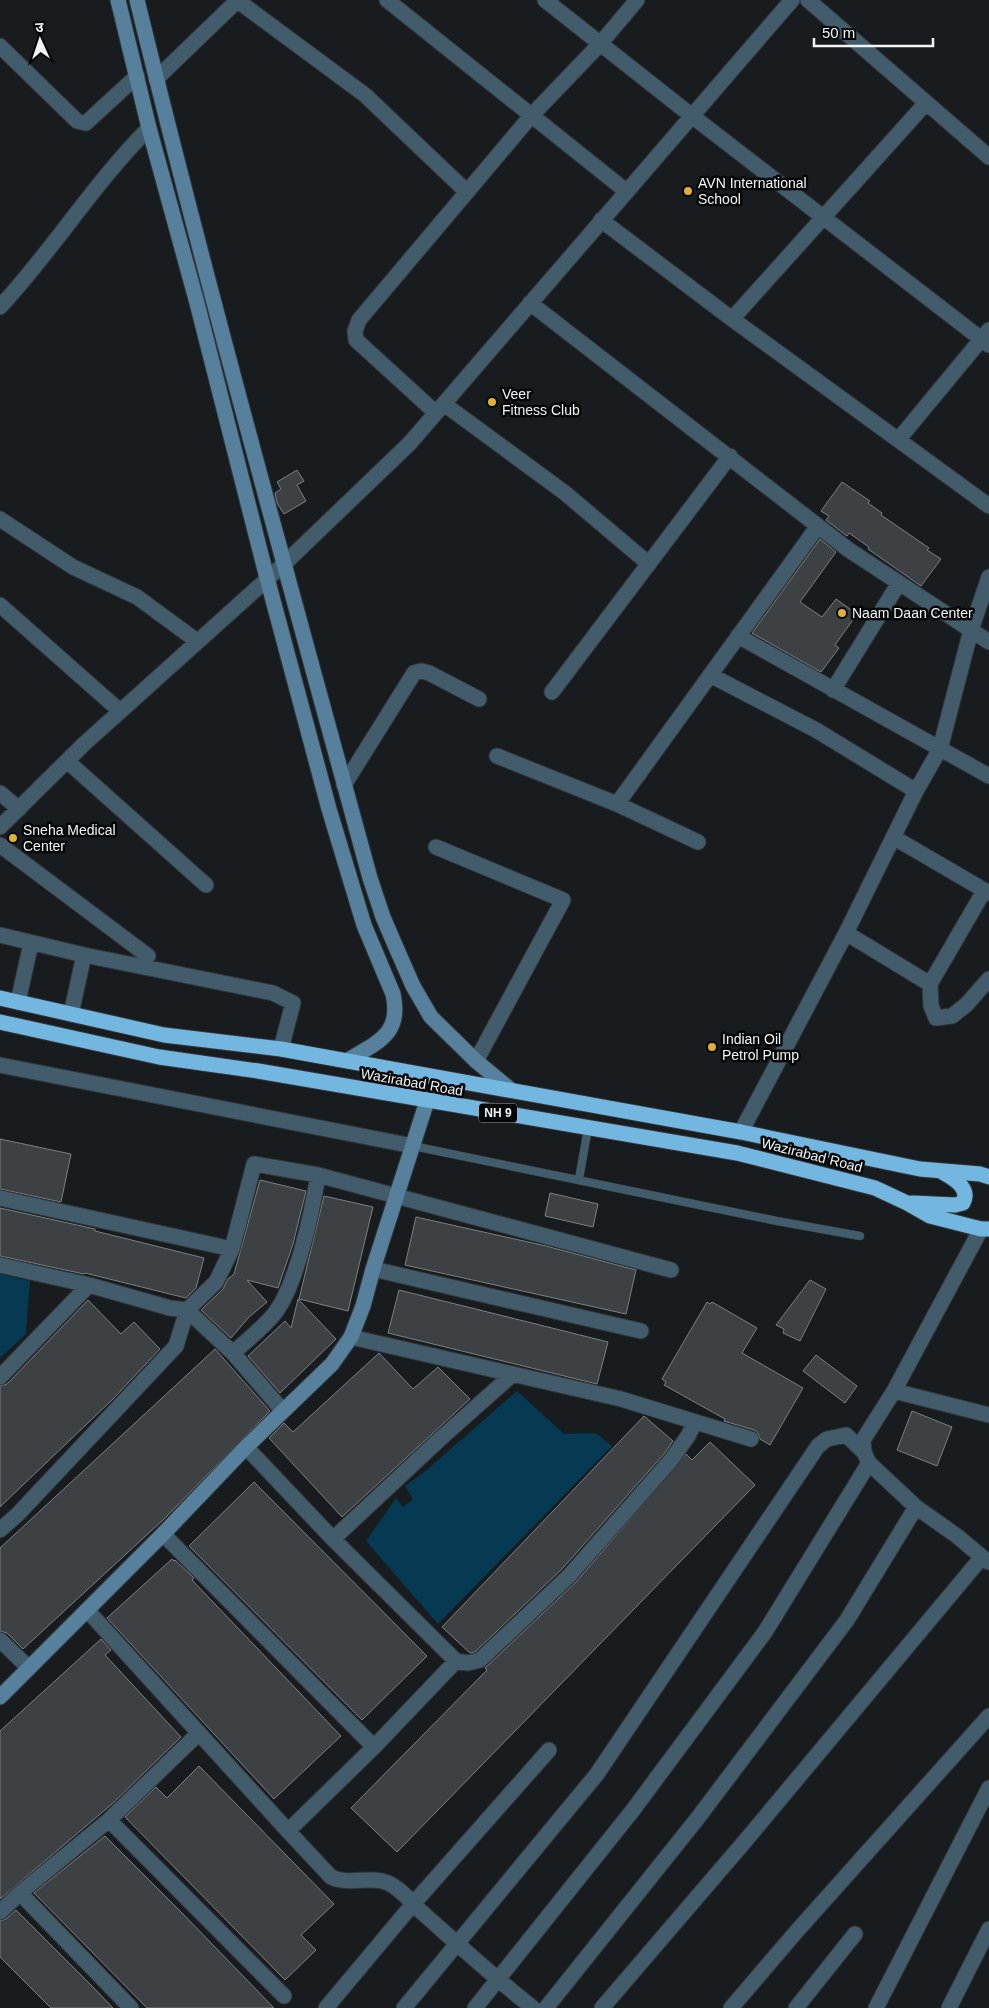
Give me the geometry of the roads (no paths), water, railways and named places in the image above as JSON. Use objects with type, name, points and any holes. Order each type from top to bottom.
[{"type":"highway","name":"Wazirabad Road","points":[[0,998],[164,1035],[281,1049],[348,1060],[741,1132],[920,1169],[980,1174],[989,1177]]},
{"type":"highway","name":"Wazirabad Road","points":[[0,1022],[159,1057],[737,1153],[875,1188],[908,1203],[930,1216],[985,1229]]},
{"type":"highway","points":[[908,1203],[955,1205],[963,1203],[966,1198],[965,1192],[958,1180],[939,1170]]},
{"type":"main road","points":[[118,0],[149,128],[329,810],[361,916],[393,994],[395,1004],[392,1028],[384,1039],[348,1060]]},
{"type":"main road","points":[[137,0],[284,564],[370,878],[383,916],[413,986],[431,1017],[476,1061],[511,1090]]},
{"type":"main road","points":[[142,93],[158,84]]},
{"type":"main road","points":[[149,128],[168,123]]},
{"type":"main road","points":[[213,366],[230,360]]},
{"type":"main road","points":[[0,1697],[163,1534],[246,1447],[332,1364],[351,1337],[363,1306],[427,1101]]},
{"type":"street","points":[[158,84],[238,0],[365,94],[467,192]]},
{"type":"street","points":[[545,0],[823,218],[986,338],[898,440]]},
{"type":"street","points":[[637,0],[600,44],[531,116],[359,320],[355,330],[356,340],[363,347],[440,408],[565,494],[649,564]]},
{"type":"street","points":[[0,827],[120,711],[284,564],[410,443],[792,0]]},
{"type":"street","points":[[808,0],[989,157]]},
{"type":"street","points":[[395,2],[531,116],[626,191]]},
{"type":"street","points":[[0,46],[82,123],[86,123],[137,76]]},
{"type":"street","points":[[732,319],[926,103]]},
{"type":"street","points":[[0,307],[34,268],[126,150],[149,128]]},
{"type":"street","points":[[601,220],[732,319],[989,506]]},
{"type":"street","points":[[530,303],[849,550],[989,642]]},
{"type":"street","points":[[552,692],[730,456]]},
{"type":"street","points":[[0,518],[73,566],[137,597],[197,641]]},
{"type":"street","points":[[617,804],[818,526]]},
{"type":"street","points":[[741,1132],[846,933],[916,791],[940,749],[971,630],[989,577]]},
{"type":"street","points":[[833,690],[900,583]]},
{"type":"street","points":[[1,607],[120,711]]},
{"type":"street","points":[[738,636],[989,776]]},
{"type":"street","points":[[344,785],[414,672],[429,673],[479,699]]},
{"type":"street","points":[[710,675],[816,730],[916,791]]},
{"type":"street","points":[[497,756],[617,804],[698,842]]},
{"type":"street","points":[[67,761],[206,885]]},
{"type":"street","points":[[0,793],[18,809]]},
{"type":"street","points":[[893,837],[987,892],[930,984],[931,1006],[936,1018],[952,1016],[966,1005],[989,979]]},
{"type":"street","points":[[0,845],[148,956]]},
{"type":"street","points":[[436,847],[563,900],[476,1061]]},
{"type":"street","points":[[846,933],[930,984]]},
{"type":"street","points":[[0,935],[84,955],[273,993],[293,1003],[281,1049]]},
{"type":"street","points":[[18,1002],[31,943]]},
{"type":"street","points":[[71,1014],[84,955]]},
{"type":"street","points":[[0,1066],[413,1146]]},
{"type":"street","points":[[0,1530],[18,1514],[176,1346],[187,1310],[216,1282],[232,1249],[254,1164],[318,1175],[671,1270]]},
{"type":"street","points":[[233,1353],[275,1313],[292,1280],[314,1198],[318,1175]]},
{"type":"street","points":[[0,1198],[232,1249]]},
{"type":"street","points":[[475,2008],[633,1810],[765,1632],[867,1457],[863,1440],[894,1390],[985,1229]]},
{"type":"street","points":[[0,1264],[141,1298],[170,1308],[187,1310],[233,1353],[283,1412]]},
{"type":"street","points":[[373,1269],[641,1331]]},
{"type":"street","points":[[0,1377],[89,1285]]},
{"type":"street","points":[[351,1337],[621,1399],[751,1439]]},
{"type":"street","points":[[333,1539],[513,1374]]},
{"type":"street","points":[[894,1390],[989,1415]]},
{"type":"street","points":[[246,1447],[333,1539],[456,1661],[468,1663],[480,1660],[570,1576],[671,1460],[688,1436],[695,1422]]},
{"type":"street","points":[[404,2008],[597,1774],[818,1446],[827,1439],[846,1435],[916,1507],[986,1560],[602,2008]]},
{"type":"street","points":[[546,2008],[698,1819],[841,1628],[916,1507]]},
{"type":"street","points":[[163,1534],[374,1747]]},
{"type":"street","points":[[87,1610],[331,1876],[340,1881],[376,1880],[387,1882],[399,1889],[457,1944],[533,2008]]},
{"type":"street","points":[[0,1640],[29,1668]]},
{"type":"street","points":[[288,1831],[374,1747],[456,1661]]},
{"type":"street","points":[[732,2008],[796,1932],[989,1716]]},
{"type":"street","points":[[0,1912],[20,1893],[109,1820],[199,1733]]},
{"type":"street","points":[[326,2008],[413,1904],[549,1750]]},
{"type":"street","points":[[876,2008],[989,1788]]},
{"type":"street","points":[[109,1820],[284,1996]]},
{"type":"street","points":[[20,1893],[131,2008]]},
{"type":"street","points":[[949,2008],[989,1929]]},
{"type":"street","points":[[796,2008],[855,1934]]},
{"type":"lane","points":[[579,1180],[588,1128]]},
{"type":"lane","points":[[413,1146],[777,1221],[860,1236]]},
{"type":"place","name":"AVN International School","points":[[688,191]]},
{"type":"place","name":"Veer Fitness Club","points":[[492,402]]},
{"type":"place","name":"Naam Daan Center","points":[[842,613]]},
{"type":"place","name":"Sneha Medical Center","points":[[13,838]]},
{"type":"place","name":"Indian Oil Petrol Pump","points":[[712,1047]]}]
